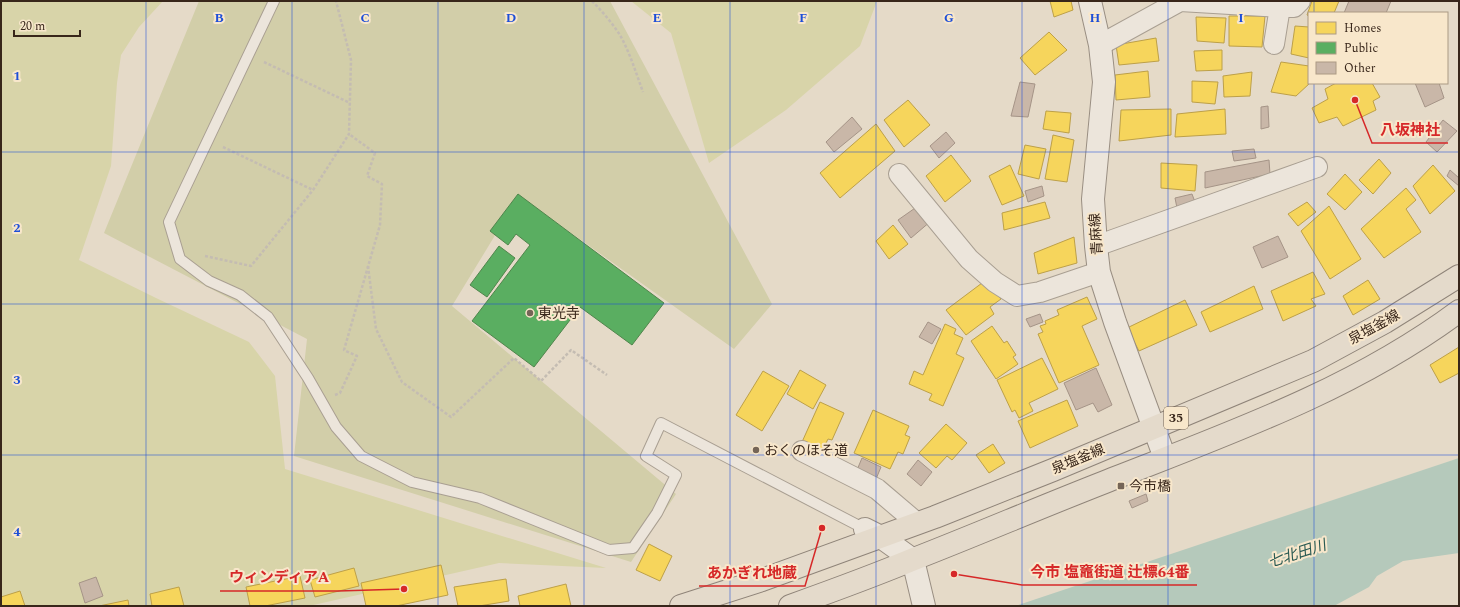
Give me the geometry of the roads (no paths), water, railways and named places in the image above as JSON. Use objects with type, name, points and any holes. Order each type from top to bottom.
[{"type":"main road","name":"泉塩釜線","points":[[682,606],[762,580],[873,533],[917,523],[1053,470],[1313,361],[1385,322],[1459,276]]},
{"type":"main road","name":"35","points":[[790,606],[913,560],[1061,499],[1275,414],[1351,379],[1432,331],[1459,311]]},
{"type":"street","name":"青麻線","points":[[1090,1],[1100,45],[1104,82],[1093,199],[1099,272],[1115,322],[1165,458]]},
{"type":"street","points":[[1100,45],[1180,1],[1280,7],[1294,6],[1300,1]]},
{"type":"street","points":[[1274,44],[1280,7]]},
{"type":"street","points":[[1096,246],[1317,167]]},
{"type":"street","points":[[899,174],[969,259],[995,282],[1017,296],[1040,292],[1099,272]]},
{"type":"street","points":[[802,451],[877,489],[917,523]]},
{"type":"street","points":[[873,533],[913,560],[923,604]]},
{"type":"lane","points":[[274,1],[169,222],[180,259],[209,281],[240,295],[268,317],[308,378],[336,427],[361,456],[412,482],[480,498],[610,550],[633,548],[657,513],[676,475],[646,456],[661,423],[873,533]]},
{"type":"water","name":"七北田川","points":[[1459,458],[1459,553],[1403,561],[1377,576],[1369,587],[1334,606],[1015,606]]},
{"type":"place","name":"八坂神社","points":[[1355,100]]},
{"type":"place","name":"東光寺","points":[[530,313]]},
{"type":"place","name":"おくのほそ道","points":[[756,450]]},
{"type":"place","name":"今市橋","points":[[1121,486]]},
{"type":"place","name":"あかぎれ地蔵","points":[[822,528]]},
{"type":"place","name":"今市 塩竈街道 辻標64番","points":[[954,574]]},
{"type":"place","name":"ウィンディアA","points":[[404,589]]}]
